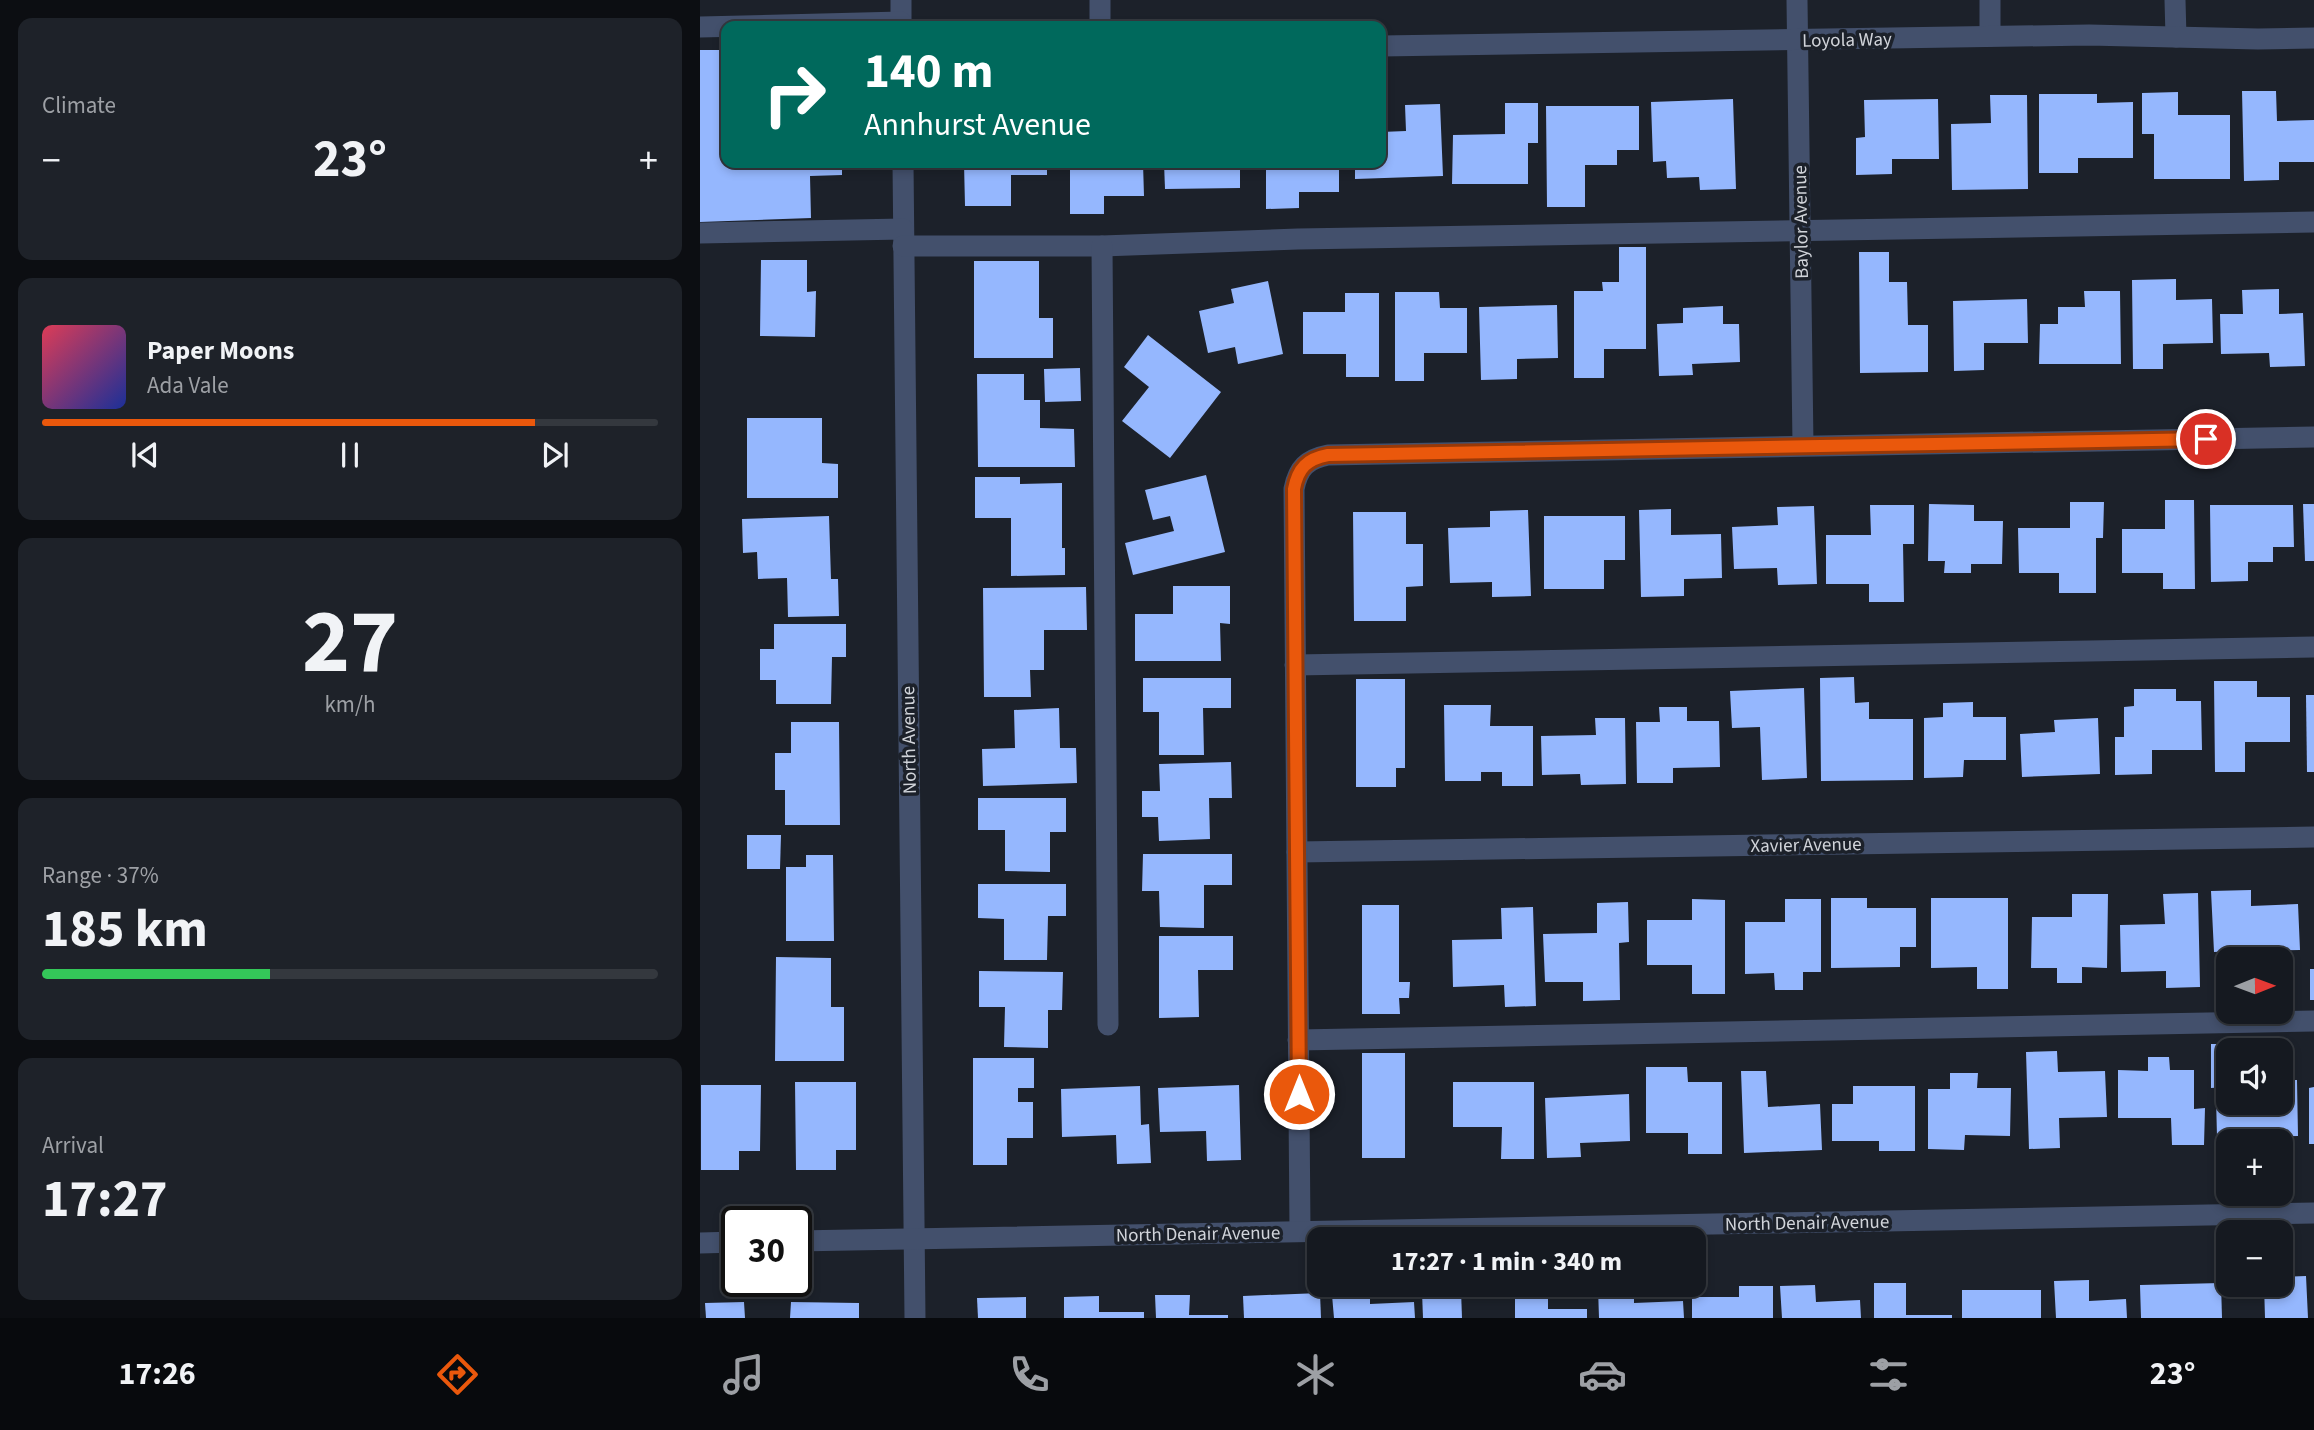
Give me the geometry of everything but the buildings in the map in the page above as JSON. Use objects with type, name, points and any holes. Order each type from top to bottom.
[{"type":"street","points":[[901,0],[901,21]]},
{"type":"street","points":[[1100,0],[1100,21]]},
{"type":"street","name":"Baylor Avenue","points":[[1797,0],[1803,445]]},
{"type":"street","points":[[1990,0],[1990,36]]},
{"type":"street","points":[[2175,0],[2176,37]]},
{"type":"street","points":[[700,27],[721,27]]},
{"type":"street","name":"Loyola Way","points":[[1386,46],[1990,36],[2314,38]]},
{"type":"street","name":"North Avenue","points":[[902,168],[915,1318]]},
{"type":"street","points":[[700,233],[903,237],[1102,246],[1312,239],[2314,222]]},
{"type":"street","points":[[1102,246],[1108,1025]]},
{"type":"street","points":[[1300,1231],[1294,489],[1296,477],[1304,464],[1315,457],[1328,455],[2314,437]]},
{"type":"street","points":[[1295,665],[2314,647]]},
{"type":"street","name":"Xavier Avenue","points":[[1297,852],[2314,836]]},
{"type":"street","points":[[1298,1040],[2314,1021]]},
{"type":"street","name":"North Denair Avenue","points":[[812,1241],[2314,1213]]},
{"type":"street","points":[[700,1243],[721,1242]]},
{"type":"route","points":[[1299,1094],[1294,489],[1296,477],[1304,464],[1315,457],[1328,455],[2206,439]]}]
